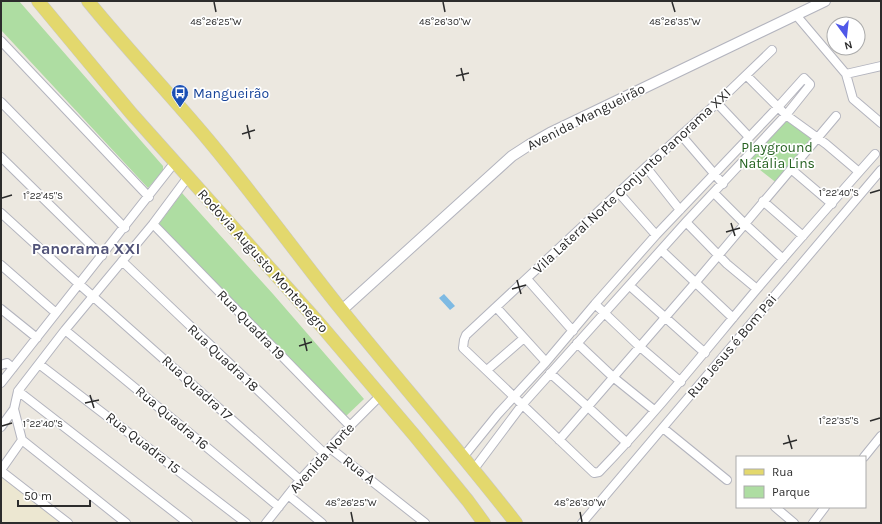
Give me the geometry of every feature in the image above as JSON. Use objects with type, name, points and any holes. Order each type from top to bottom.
[{"type":"main road","name":"Rodovia Augusto Montenegro","points":[[38,1],[132,113],[318,322],[380,396],[416,436],[484,523]]},
{"type":"main road","name":"Rodovia Augusto Montenegro","points":[[88,1],[136,59],[168,93],[210,143],[342,310],[464,456],[516,523]]},
{"type":"street","name":"Avenida Mangueirão","points":[[342,310],[512,156],[529,145],[550,133],[825,1]]},
{"type":"street","points":[[796,15],[846,74],[853,99],[881,123]]},
{"type":"street","points":[[1,41],[149,197]]},
{"type":"street","name":"Vila Lateral Norte Conjunto Panorama XXI","points":[[487,370],[463,348],[466,335],[646,167],[717,104],[772,50]]},
{"type":"street","points":[[846,74],[881,66]]},
{"type":"street","points":[[746,75],[786,115],[859,172]]},
{"type":"street","points":[[464,456],[498,414],[546,362],[656,235],[804,78],[810,84],[786,115],[686,222],[522,405],[474,469]]},
{"type":"street","points":[[1,102],[125,228]]},
{"type":"street","points":[[717,104],[749,137]]},
{"type":"street","points":[[559,440],[695,283],[836,116]]},
{"type":"street","points":[[681,135],[723,184]]},
{"type":"street","points":[[524,338],[487,370],[594,473],[599,472],[681,382],[757,289],[875,154]]},
{"type":"street","points":[[1,158],[102,256]]},
{"type":"street","points":[[1,383],[6,363],[37,338],[125,228],[175,162]]},
{"type":"street","points":[[646,167],[680,210]]},
{"type":"street","points":[[791,169],[832,204]]},
{"type":"street","name":"Rua Jesus é Bom Pai","points":[[582,523],[881,170]]},
{"type":"street","points":[[1,427],[14,409],[18,391],[65,330],[153,224],[188,176]]},
{"type":"street","points":[[619,193],[656,235]]},
{"type":"street","points":[[714,193],[744,224],[783,259]]},
{"type":"street","points":[[763,201],[803,236]]},
{"type":"street","points":[[1,213],[93,296]]},
{"type":"street","points":[[686,222],[718,255],[757,289]]},
{"type":"street","name":"Rua Quadra 19","points":[[153,224],[350,426]]},
{"type":"street","points":[[661,250],[733,318]]},
{"type":"street","name":"Rua Quadra 18","points":[[122,262],[327,451]]},
{"type":"street","points":[[1,266],[56,313]]},
{"type":"street","points":[[527,279],[573,331]]},
{"type":"street","points":[[630,286],[705,353]]},
{"type":"street","name":"Rua Quadra 17","points":[[93,296],[300,480]]},
{"type":"street","points":[[595,304],[639,346],[681,382]]},
{"type":"street","points":[[496,308],[546,362]]},
{"type":"street","points":[[1,309],[37,338]]},
{"type":"street","name":"Rua Quadra 16","points":[[65,330],[279,507]]},
{"type":"street","points":[[577,343],[613,377],[654,410]]},
{"type":"street","name":"Rua Quadra 15","points":[[39,364],[246,523]]},
{"type":"street","points":[[550,374],[627,443]]},
{"type":"street","points":[[18,391],[188,523]]},
{"type":"street","name":"Avenida Norte","points":[[266,523],[300,480],[380,396]]},
{"type":"street","points":[[14,409],[22,440],[126,523]]},
{"type":"street","points":[[663,428],[727,480]]},
{"type":"street","points":[[865,456],[881,436]]},
{"type":"street","points":[[22,440],[1,470],[68,523]]},
{"type":"street","name":"Rua A","points":[[327,451],[425,523]]},
{"type":"street","points":[[288,495],[322,523]]},
{"type":"street","points":[[776,508],[794,523]]},
{"type":"street","points":[[813,523],[824,508]]},
{"type":"shaded area","points":[[1,475],[63,523],[1,523]]},
{"type":"green space","points":[[1,1],[19,1],[163,166],[163,171],[148,188],[1,30]]},
{"type":"green space","name":"Playground Natália Lins","points":[[786,115],[818,139],[778,184],[746,159]]},
{"type":"green space","points":[[182,193],[273,294],[364,399],[345,417],[158,225]]},
{"type":"water","points":[[444,294],[455,306],[450,310],[439,298]]},
{"type":"place","name":"Mangueirão","points":[[180,108]]},
{"type":"district","name":"Panorama XXI","points":[[86,248]]}]
